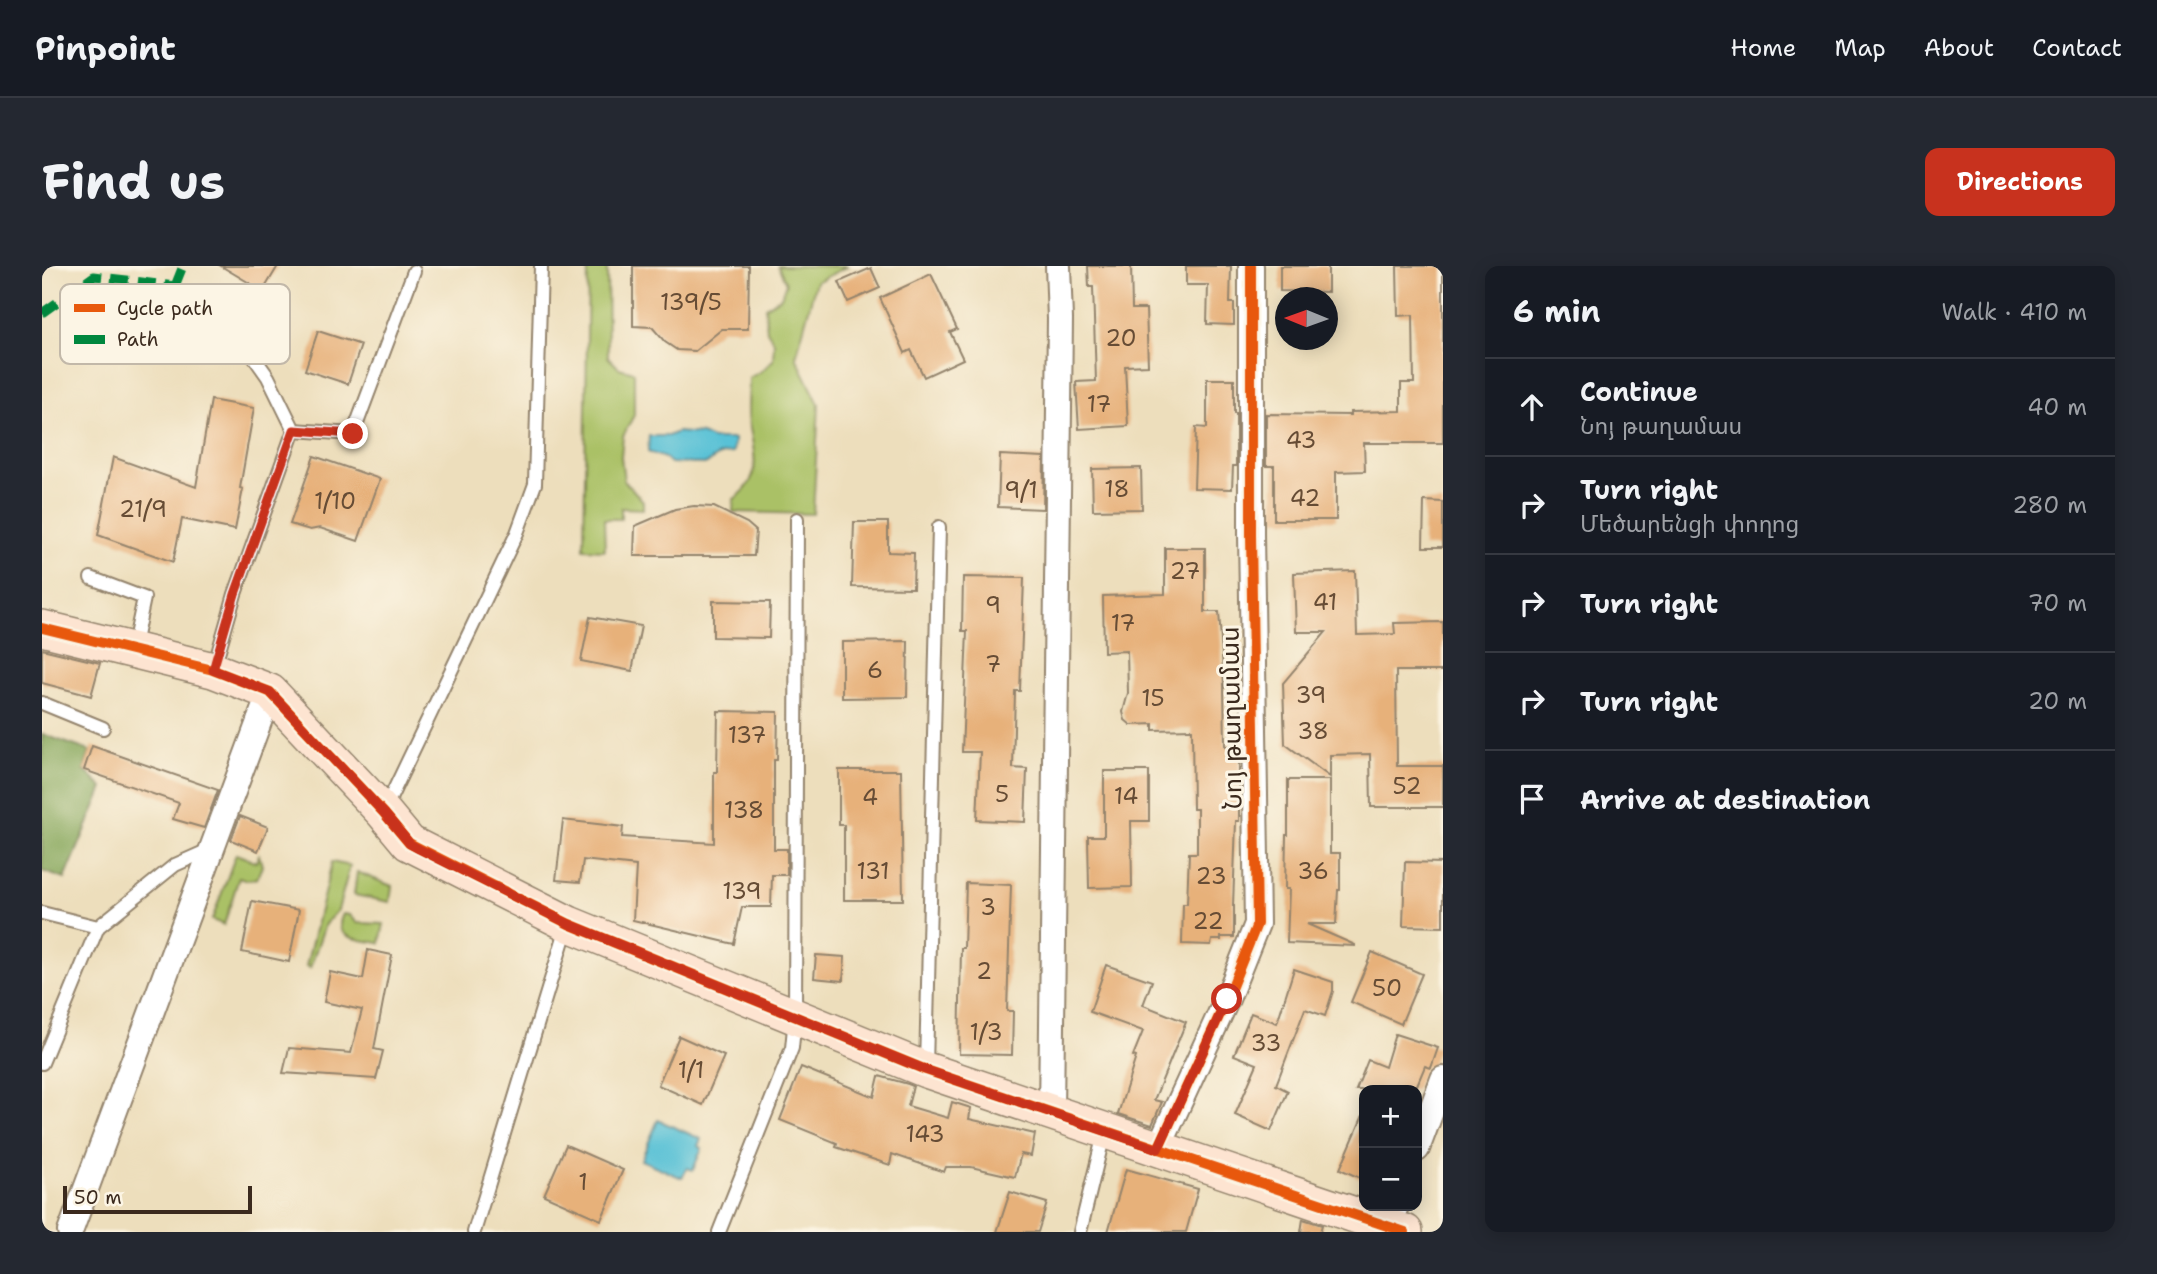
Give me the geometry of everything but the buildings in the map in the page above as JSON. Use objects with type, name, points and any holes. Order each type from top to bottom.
[{"type":"street","points":[[1051,1114],[1060,319],[1058,266]]},
{"type":"street","name":"Նոյ թաղամաս","points":[[1158,1149],[1227,999],[1257,924],[1251,534],[1251,266]]},
{"type":"street","points":[[42,628],[213,670],[270,692],[410,844],[569,924],[926,1070],[1105,1132],[1396,1221]]},
{"type":"street","points":[[70,1232],[270,692]]},
{"type":"street","points":[[1417,1148],[1443,1079]]},
{"type":"lane","points":[[384,813],[517,533],[535,484],[541,266]]},
{"type":"lane","points":[[294,430],[353,434],[414,271]]},
{"type":"lane","points":[[213,670],[235,594],[294,430],[259,364]]},
{"type":"lane","points":[[719,1232],[792,1048],[795,1017],[797,519]]},
{"type":"lane","points":[[926,1070],[939,527]]},
{"type":"lane","points":[[91,578],[144,598],[133,650]]},
{"type":"lane","points":[[42,703],[103,728]]},
{"type":"lane","points":[[44,1055],[98,927],[175,866],[211,849]]},
{"type":"lane","points":[[42,913],[98,927]]},
{"type":"lane","points":[[474,1232],[569,924]]},
{"type":"lane","points":[[1080,1232],[1105,1132]]},
{"type":"green space","points":[[588,266],[607,266],[608,357],[619,368],[634,372],[634,415],[623,436],[621,457],[624,480],[643,501],[643,509],[621,508],[621,519],[604,519],[605,550],[584,549]]},
{"type":"green space","points":[[778,266],[848,266],[816,282],[796,357],[819,404],[813,514],[733,512],[734,499],[750,483],[755,464],[748,412],[749,378],[773,360],[774,342],[767,331],[765,307],[781,297],[786,283]]},
{"type":"green space","points":[[42,734],[90,751],[84,770],[103,788],[65,879],[42,871]]},
{"type":"green space","points":[[236,854],[256,862],[259,855],[262,866],[257,878],[247,880],[239,877],[224,925],[212,920]]},
{"type":"green space","points":[[332,862],[350,866],[338,910],[325,924],[310,968],[306,966]]},
{"type":"green space","points":[[357,872],[392,886],[390,902],[354,895]]},
{"type":"green space","points":[[343,914],[350,915],[357,923],[384,924],[380,943],[345,934],[340,923]]},
{"type":"water","points":[[677,432],[701,434],[712,439],[734,439],[733,453],[719,456],[707,464],[670,463],[665,458],[648,452],[649,436],[668,436]]},
{"type":"water","points":[[658,1120],[701,1139],[698,1146],[702,1148],[693,1170],[687,1168],[682,1178],[641,1160]]},
{"type":"marked path","points":[[176,284],[183,266]]},
{"type":"marked path","points":[[83,284],[94,276],[159,284]]},
{"type":"marked path","points":[[42,313],[60,300]]},
{"type":"cycle path","points":[[1158,1149],[1227,999],[1257,924],[1251,534],[1251,266]]},
{"type":"cycle path","points":[[42,628],[213,670],[270,692],[409,843],[569,924],[926,1070],[1405,1232]]},
{"type":"route","points":[[353,434],[294,430],[235,594],[213,670],[270,692],[410,844],[569,924],[926,1070],[1158,1149],[1227,999]]}]
